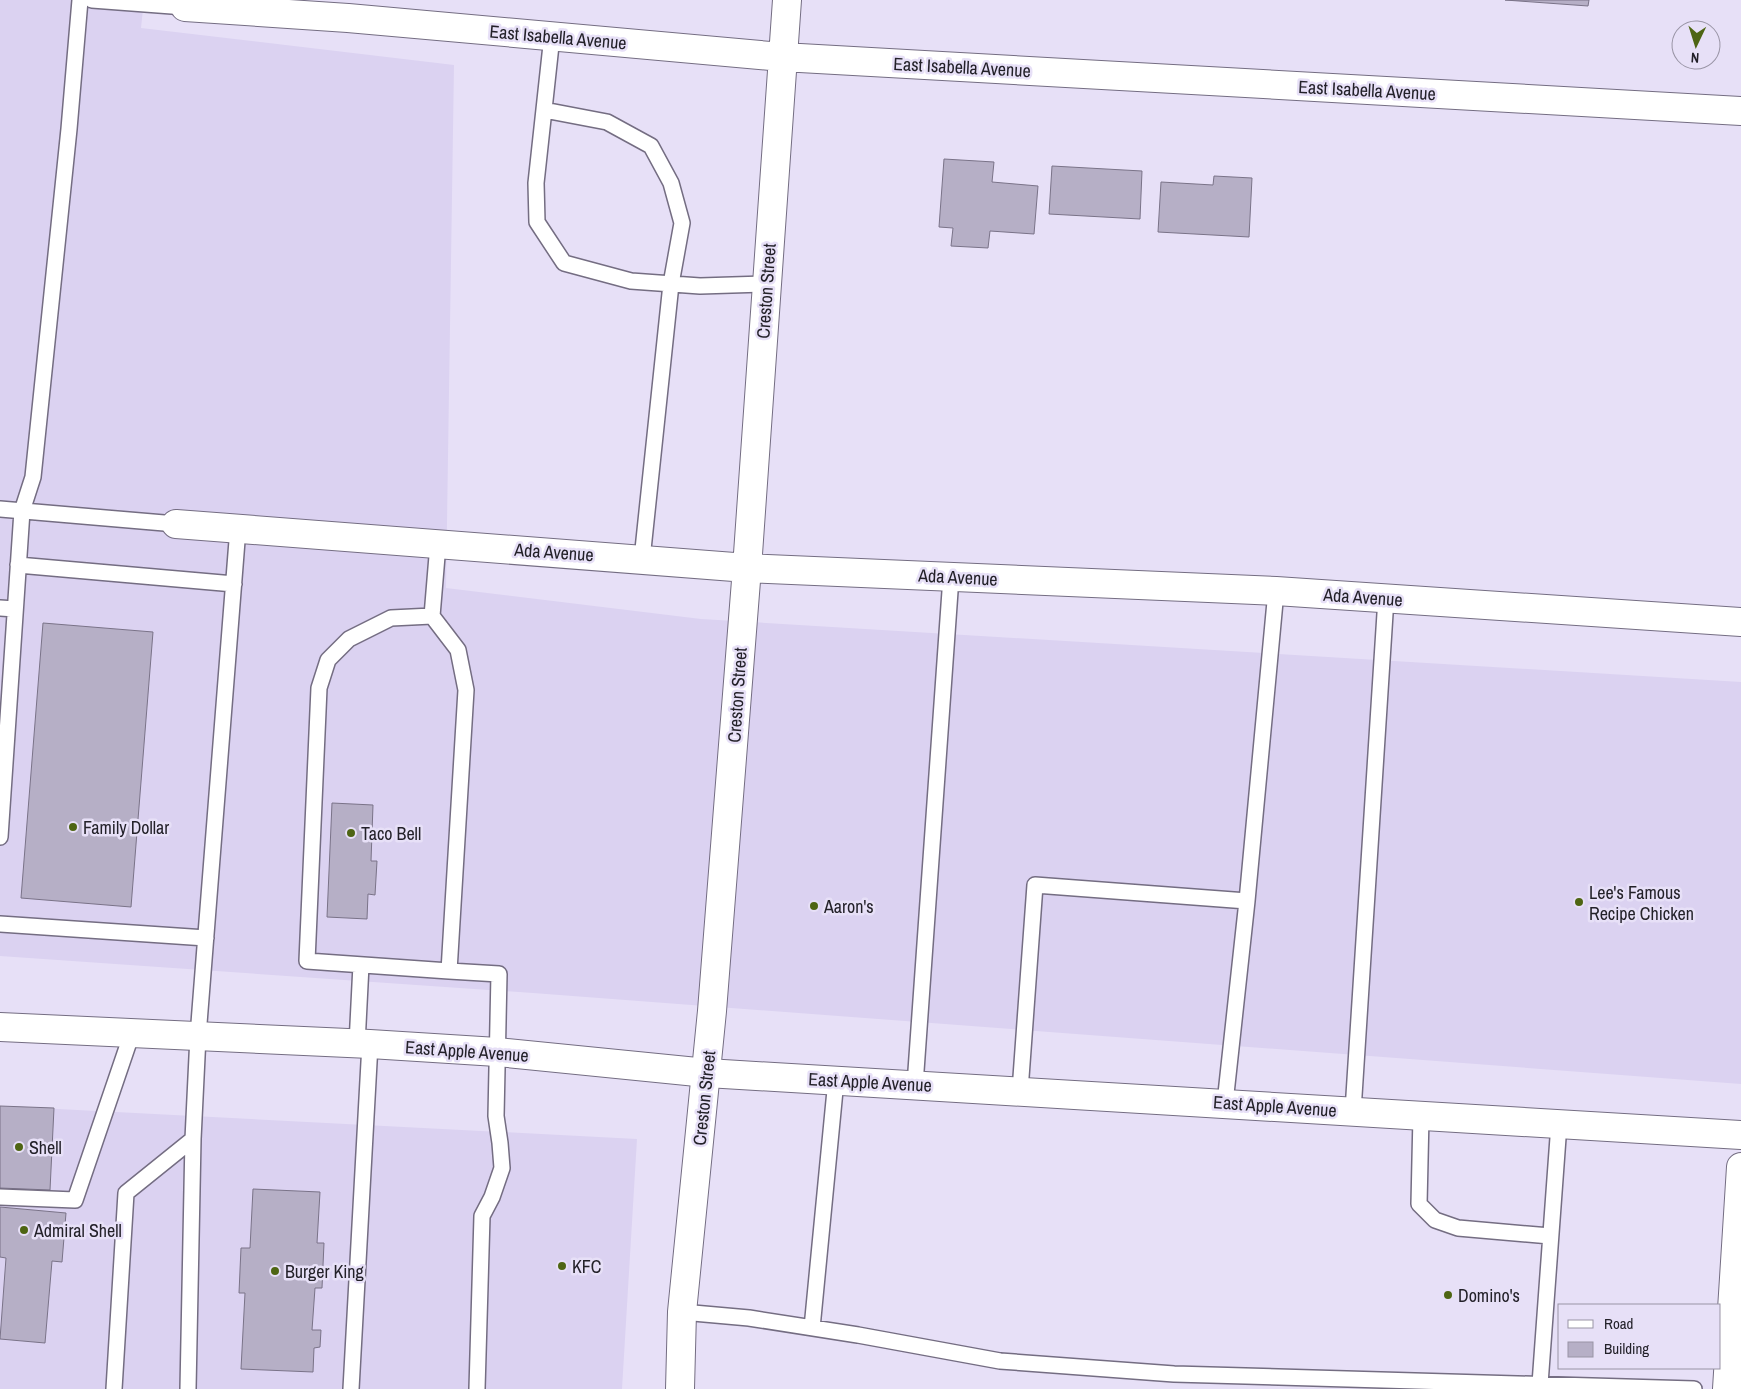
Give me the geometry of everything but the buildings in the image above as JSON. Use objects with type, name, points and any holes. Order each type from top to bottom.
[{"type":"street","name":"Creston Street","points":[[680,1389],[682,1312],[707,1072],[747,568],[787,0]]},
{"type":"street","name":"East Isabella Avenue","points":[[184,7],[349,9],[552,36],[782,57],[1741,111]]},
{"type":"street","name":"Ada Avenue","points":[[176,524],[747,568],[1276,591],[1741,622]]},
{"type":"street","name":"East Apple Avenue","points":[[0,1027],[497,1052],[707,1072],[1741,1135]]},
{"type":"street","points":[[1727,1389],[1741,1167]]},
{"type":"lane","points":[[0,837],[22,511],[33,477],[69,129],[80,0]]},
{"type":"lane","points":[[92,0],[184,7]]},
{"type":"lane","points":[[552,36],[536,182],[536,222],[564,263],[631,281],[700,286],[766,284]]},
{"type":"lane","points":[[544,110],[607,122],[651,146],[671,183],[682,224],[671,284],[642,559]]},
{"type":"lane","points":[[0,509],[176,524]]},
{"type":"lane","points":[[188,1389],[193,1139],[198,1036],[238,528]]},
{"type":"lane","points":[[438,544],[432,616],[458,650],[466,690],[449,971]]},
{"type":"lane","points":[[18,564],[234,584]]},
{"type":"lane","points":[[915,1085],[951,577]]},
{"type":"lane","points":[[1225,1103],[1247,901],[1276,591]]},
{"type":"lane","points":[[1353,1111],[1386,598]]},
{"type":"lane","points":[[0,608],[15,609]]},
{"type":"lane","points":[[432,616],[391,618],[349,640],[328,660],[319,688],[306,961],[498,974],[496,1116],[502,1168],[492,1197],[482,1216],[477,1389]]},
{"type":"lane","points":[[1020,1091],[1035,885],[1247,901]]},
{"type":"lane","points":[[0,924],[206,938]]},
{"type":"lane","points":[[351,1389],[363,1044],[361,965]]},
{"type":"lane","points":[[0,1197],[75,1200],[132,1033]]},
{"type":"lane","points":[[812,1328],[836,1080]]},
{"type":"lane","points":[[1421,1116],[1420,1204],[1434,1220],[1458,1228],[1550,1236]]},
{"type":"lane","points":[[1540,1384],[1559,1124]]},
{"type":"lane","points":[[114,1389],[126,1193],[193,1139]]},
{"type":"lane","points":[[682,1312],[749,1318],[1009,1362],[1174,1374],[1694,1389]]},
{"type":"shaded area","points":[[0,0],[144,0],[141,28],[454,65],[446,588],[701,619],[1741,682],[1741,1084],[533,993],[0,956]]},
{"type":"shaded area","points":[[0,1106],[637,1139],[622,1389],[0,1389]]},
{"type":"place","name":"Family Dollar","points":[[73,827]]},
{"type":"place","name":"Taco Bell","points":[[351,833]]},
{"type":"place","name":"Lee's Famous Recipe Chicken","points":[[1579,902]]},
{"type":"place","name":"Aaron's","points":[[814,906]]},
{"type":"place","name":"Shell","points":[[19,1147]]},
{"type":"place","name":"Admiral Shell","points":[[24,1230]]},
{"type":"place","name":"KFC","points":[[562,1266]]},
{"type":"place","name":"Burger King","points":[[275,1271]]},
{"type":"place","name":"Domino's","points":[[1448,1295]]}]
